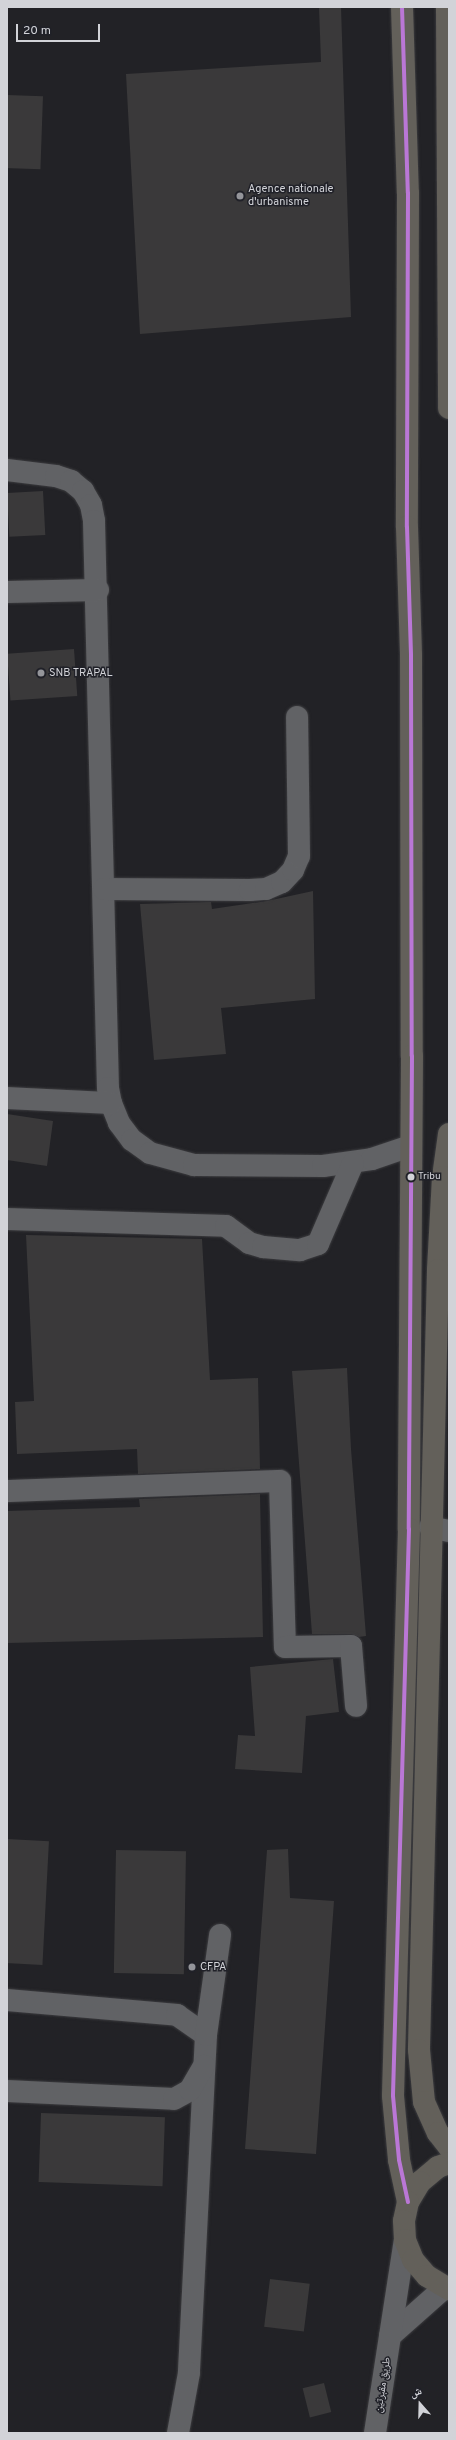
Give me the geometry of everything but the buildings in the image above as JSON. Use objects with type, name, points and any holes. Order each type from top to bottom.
[{"type":"main road","points":[[402,7],[408,192],[407,528],[411,655],[412,1040],[410,1146],[409,1529],[393,2096],[398,2160],[408,2202]]},
{"type":"main road","points":[[447,7],[449,408]]},
{"type":"main road","points":[[449,1134],[445,1228],[440,1529],[419,2056],[424,2102],[438,2133],[449,2148]]},
{"type":"main road","points":[[447,2288],[427,2276],[413,2260],[405,2240],[404,2221],[408,2202],[420,2182],[438,2167],[449,2163]]},
{"type":"street","points":[[7,470],[56,476],[71,481],[83,491],[92,505],[98,590],[104,889],[111,1103],[119,1123],[132,1140],[150,1153],[170,1160],[194,1165],[323,1166],[353,1163],[410,1146]]},
{"type":"street","points":[[7,592],[98,590]]},
{"type":"street","points":[[104,889],[250,890],[266,889],[282,882],[293,870],[299,856],[297,717]]},
{"type":"street","points":[[7,1098],[111,1103]]},
{"type":"street","points":[[7,1220],[226,1226],[249,1243],[263,1248],[300,1250],[318,1244],[353,1163]]},
{"type":"street","points":[[7,1491],[280,1481],[285,1647],[351,1646],[356,1706]]},
{"type":"street","points":[[178,2433],[189,2373],[206,2035],[220,1935]]},
{"type":"street","points":[[7,2000],[177,2015],[206,2035]]},
{"type":"street","points":[[7,2091],[174,2099],[190,2090],[205,2064]]},
{"type":"street","name":"طريق مقبرتين","points":[[376,2433],[405,2240]]},
{"type":"street","points":[[390,2336],[447,2288]]},
{"type":"transit line","points":[[402,7],[408,193],[407,527],[411,655],[412,1056],[409,1529],[393,2096],[399,2160],[408,2202]]},
{"type":"place","name":"Agence nationale d'urbanisme","points":[[240,196]]},
{"type":"place","name":"SNB TRAPAL","points":[[41,673]]},
{"type":"place","name":"Tribu","points":[[411,1177]]},
{"type":"place","name":"CFPA","points":[[192,1967]]}]
